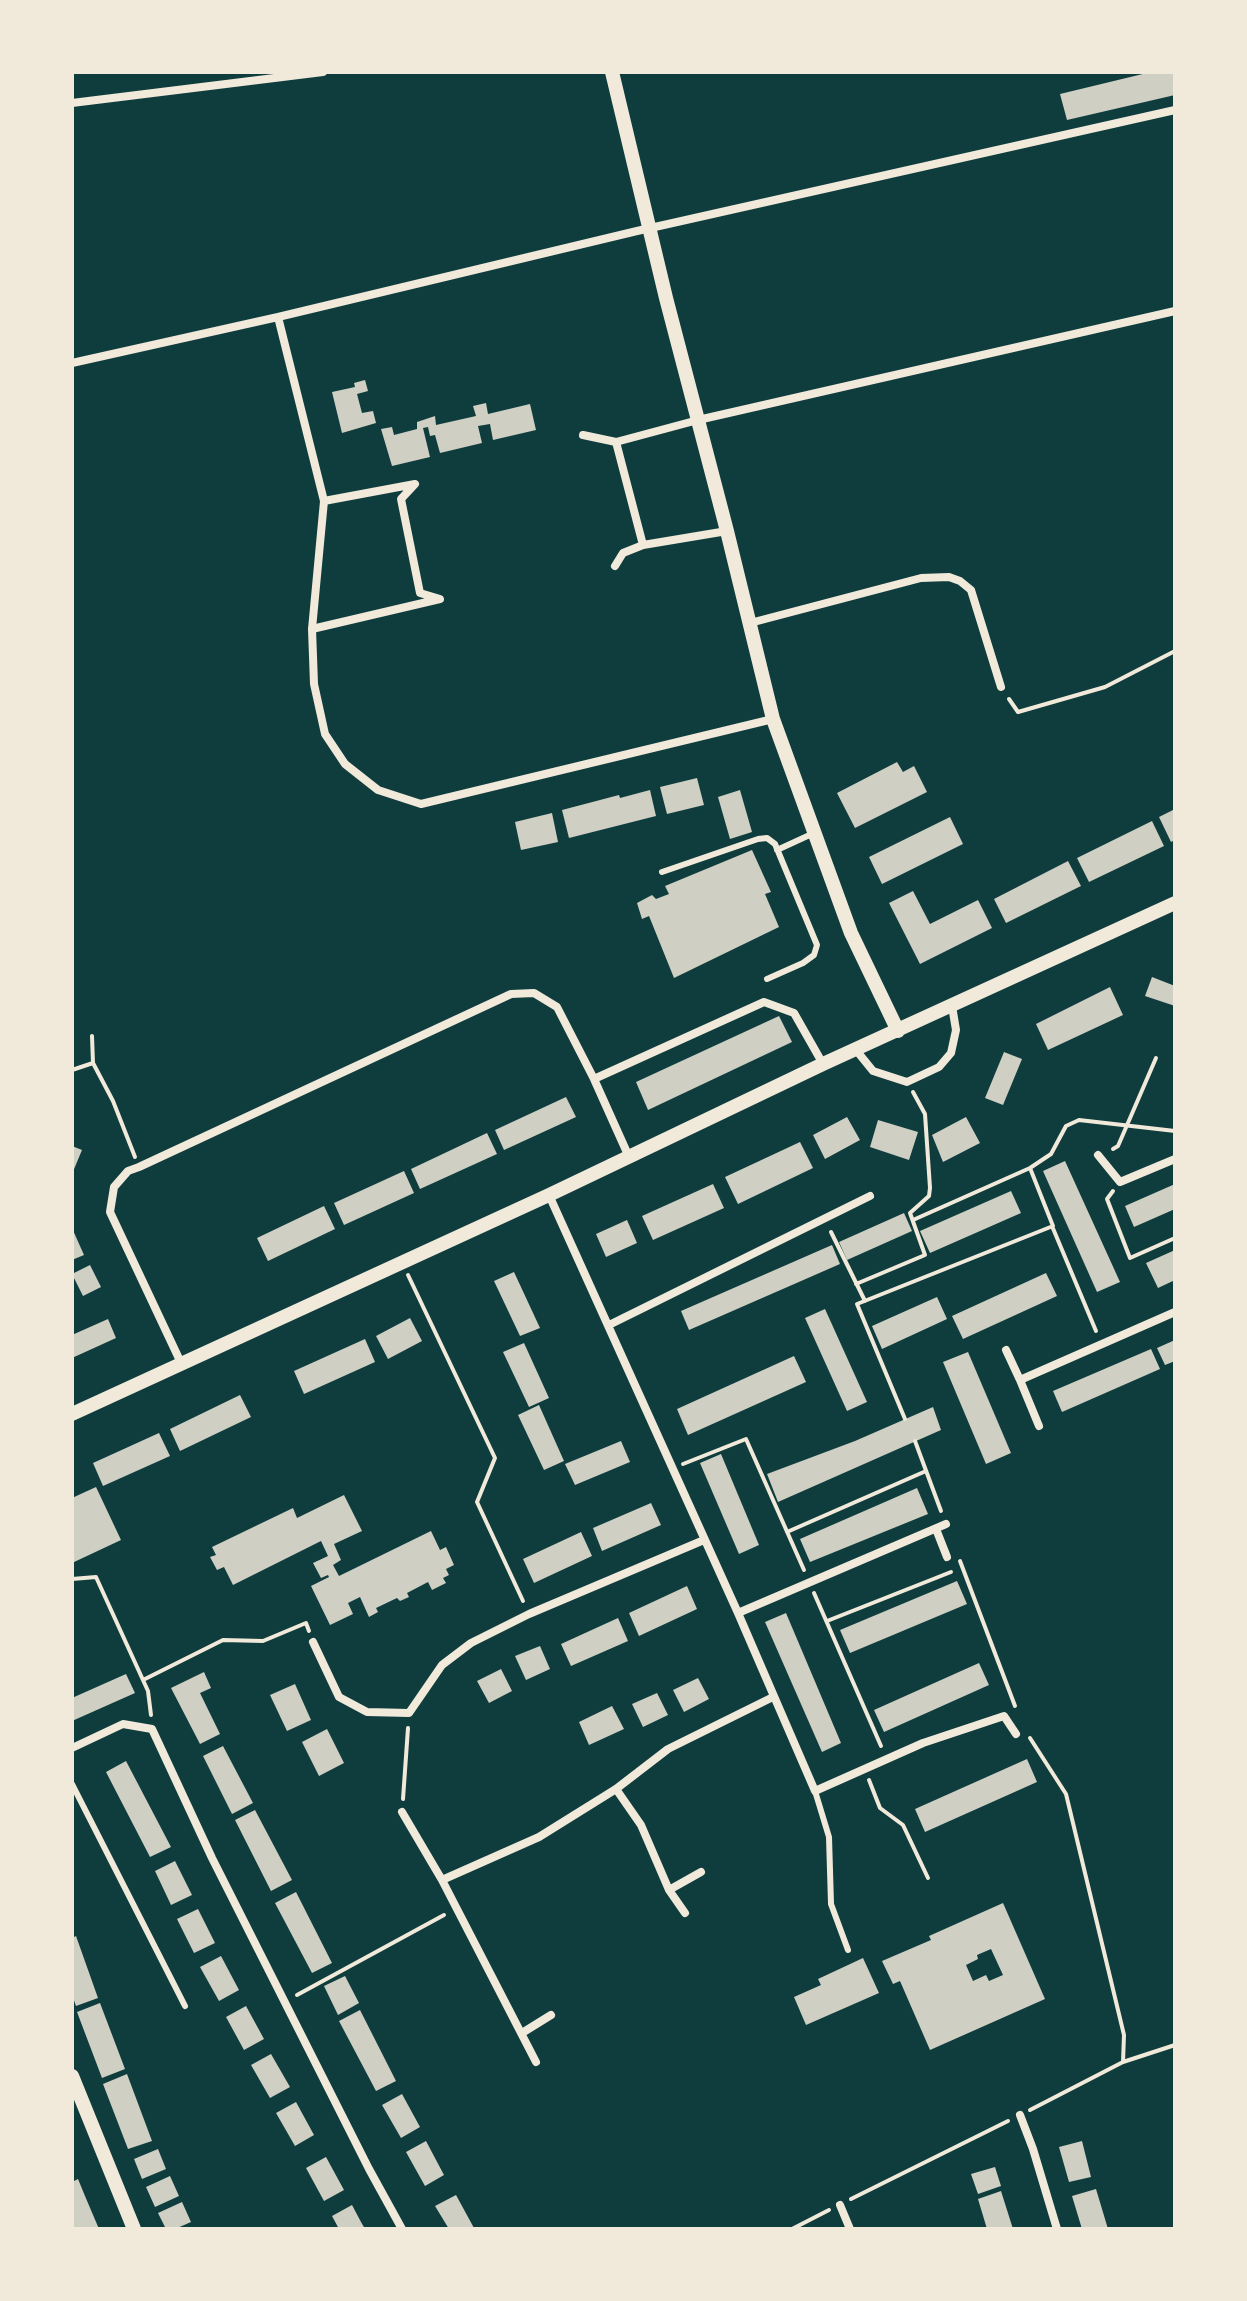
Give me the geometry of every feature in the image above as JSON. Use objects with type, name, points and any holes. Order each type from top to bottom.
[{"type":"street","points":[[72,103],[321,72]]},
{"type":"street","points":[[612,72],[773,719],[851,933],[898,1031]]},
{"type":"street","points":[[72,363],[1175,110]]},
{"type":"street","points":[[583,435],[616,442],[698,420],[1175,311]]},
{"type":"street","points":[[278,317],[324,501],[312,629],[314,684],[325,734],[345,764],[378,790],[421,804],[773,719]]},
{"type":"street","points":[[616,442],[643,545]]},
{"type":"street","points":[[312,629],[440,599],[420,593],[401,499],[415,484],[324,501]]},
{"type":"street","points":[[615,566],[623,553],[643,545],[727,531]]},
{"type":"street","points":[[750,623],[921,578],[949,577],[971,590],[1001,687]]},
{"type":"street","points":[[72,1414],[402,1264],[823,1064],[1175,903]]},
{"type":"street","points":[[182,1365],[110,1212],[114,1187],[128,1171],[511,994],[534,993],[557,1007],[629,1157]]},
{"type":"street","points":[[594,1079],[764,1002],[794,1013],[823,1064]]},
{"type":"street","points":[[856,1050],[873,1071],[907,1082],[939,1067],[951,1053],[956,1030],[952,1006]]},
{"type":"street","points":[[1099,1156],[1120,1182],[1175,1159]]},
{"type":"street","points":[[549,1195],[815,1791],[923,1743],[1004,1716],[1016,1734]]},
{"type":"street","points":[[609,1325],[870,1196]]},
{"type":"street","points":[[1020,1380],[1175,1312]]},
{"type":"street","points":[[1006,1350],[1039,1426]]},
{"type":"street","points":[[738,1613],[946,1524]]},
{"type":"street","points":[[936,1529],[947,1557]]},
{"type":"street","points":[[313,1642],[339,1697],[367,1712],[409,1713],[442,1665],[471,1643],[529,1614],[704,1540]]},
{"type":"street","points":[[442,1880],[539,1837],[616,1789],[668,1749],[773,1697]]},
{"type":"street","points":[[72,1748],[123,1724],[152,1729],[212,1858],[402,2229]]},
{"type":"street","points":[[616,1789],[641,1825],[669,1890],[685,1913]]},
{"type":"street","points":[[402,1812],[442,1880],[536,2062]]},
{"type":"street","points":[[669,1890],[701,1872]]},
{"type":"street","points":[[522,2033],[551,2015]]},
{"type":"street","points":[[72,2076],[75,2094],[134,2229]]},
{"type":"street","points":[[1020,2115],[1057,2229]]},
{"type":"street","points":[[840,2205],[850,2229]]},
{"type":"lane","points":[[777,850],[814,833]]},
{"type":"lane","points":[[662,872],[758,839],[767,838],[775,844],[817,945],[814,955],[767,979]]},
{"type":"lane","points":[[72,1784],[185,2006]]},
{"type":"lane","points":[[815,1791],[829,1837],[831,1904],[848,1950]]},
{"type":"path","points":[[1001,687],[1018,712],[1105,687],[1175,651]]},
{"type":"path","points":[[92,1036],[93,1063],[113,1101],[139,1167]]},
{"type":"path","points":[[1099,1156],[1118,1146],[1156,1058]]},
{"type":"path","points":[[72,1070],[93,1063]]},
{"type":"path","points":[[856,1284],[925,1255],[910,1213],[929,1196],[925,1114],[907,1082]]},
{"type":"path","points":[[913,1220],[1030,1168],[1051,1154],[1066,1126],[1079,1120],[1175,1131]]},
{"type":"path","points":[[1030,1168],[1101,1344]]},
{"type":"path","points":[[1120,1182],[1107,1199],[1130,1258],[1175,1238]]},
{"type":"path","points":[[825,1220],[865,1301]]},
{"type":"path","points":[[905,1419],[857,1304],[1052,1226]]},
{"type":"path","points":[[402,1264],[495,1458],[477,1502],[529,1614]]},
{"type":"path","points":[[673,1468],[746,1439],[886,1759]]},
{"type":"path","points":[[915,1441],[946,1524]]},
{"type":"path","points":[[787,1532],[926,1471]]},
{"type":"path","points":[[957,1553],[1017,1711]]},
{"type":"path","points":[[827,1621],[962,1567]]},
{"type":"path","points":[[72,1579],[96,1577],[148,1691],[152,1729]]},
{"type":"path","points":[[143,1680],[223,1640],[263,1641],[306,1623],[313,1642]]},
{"type":"path","points":[[402,1812],[409,1713]]},
{"type":"path","points":[[1016,1734],[1029,1736],[1066,1794],[1124,2035],[1123,2062]]},
{"type":"path","points":[[865,1769],[880,1808],[903,1825],[928,1878]]},
{"type":"path","points":[[284,2001],[457,1909]]},
{"type":"path","points":[[792,2229],[1123,2062],[1175,2045]]},
{"type":"building","points":[[1151,72],[1175,72],[1175,95],[1067,120],[1060,94]]},
{"type":"building","points":[[365,380],[368,391],[357,394],[362,413],[373,411],[376,423],[342,433],[332,392],[355,387],[354,383]]},
{"type":"building","points":[[486,403],[488,414],[530,404],[536,430],[493,440],[490,424],[478,426],[482,443],[440,453],[435,435],[430,436],[428,427],[423,428],[430,457],[392,466],[381,429],[392,427],[394,435],[417,429],[417,422],[435,416],[436,425],[476,416],[473,406]]},
{"type":"building","points":[[897,762],[903,772],[914,766],[927,792],[855,828],[837,793]]},
{"type":"building","points":[[697,778],[704,805],[667,814],[660,787]]},
{"type":"building","points":[[650,790],[656,816],[569,838],[562,810]]},
{"type":"building","points":[[740,790],[752,832],[730,839],[718,797]]},
{"type":"building","points":[[1175,809],[1175,840],[1171,842],[1159,817]]},
{"type":"building","points":[[552,813],[558,842],[521,850],[515,822]]},
{"type":"building","points":[[950,817],[963,844],[882,884],[869,857]]},
{"type":"building","points":[[1152,821],[1164,846],[1089,882],[1077,858]]},
{"type":"building","points":[[752,850],[771,892],[765,894],[779,927],[674,978],[649,916],[642,919],[637,903],[652,895],[656,899],[669,894],[665,886]]},
{"type":"building","points":[[1068,861],[1081,886],[1006,923],[994,899]]},
{"type":"building","points":[[913,891],[930,924],[978,900],[992,928],[920,964],[889,903]]},
{"type":"building","points":[[1152,977],[1175,986],[1175,1006],[1145,996]]},
{"type":"building","points":[[1110,987],[1123,1015],[1048,1050],[1036,1024]]},
{"type":"building","points":[[779,1016],[792,1042],[648,1110],[636,1082]]},
{"type":"building","points":[[1004,1052],[1022,1059],[1003,1105],[985,1098]]},
{"type":"building","points":[[566,1097],[576,1117],[504,1150],[495,1130]]},
{"type":"building","points":[[847,1117],[860,1140],[825,1159],[813,1135]]},
{"type":"building","points":[[966,1117],[980,1143],[943,1162],[932,1135]]},
{"type":"building","points":[[878,1120],[918,1132],[909,1160],[870,1147]]},
{"type":"building","points":[[487,1133],[497,1154],[420,1189],[411,1169]]},
{"type":"building","points":[[800,1142],[813,1168],[738,1204],[725,1177]]},
{"type":"building","points":[[72,1146],[82,1150],[72,1174]]},
{"type":"building","points":[[1065,1161],[1120,1282],[1097,1292],[1043,1171]]},
{"type":"building","points":[[404,1171],[414,1193],[344,1225],[334,1203]]},
{"type":"building","points":[[713,1184],[724,1208],[653,1240],[642,1216]]},
{"type":"building","points":[[1175,1184],[1175,1209],[1134,1227],[1125,1206]]},
{"type":"building","points":[[1011,1191],[1021,1213],[930,1253],[920,1231]]},
{"type":"building","points":[[324,1206],[335,1229],[268,1261],[257,1238]]},
{"type":"building","points":[[904,1213],[912,1231],[847,1260],[839,1242]]},
{"type":"building","points":[[627,1220],[637,1243],[606,1257],[596,1234]]},
{"type":"building","points":[[72,1228],[84,1255],[72,1260]]},
{"type":"building","points":[[832,1245],[840,1264],[689,1330],[681,1311]]},
{"type":"building","points":[[1175,1250],[1175,1280],[1158,1288],[1146,1263]]},
{"type":"building","points":[[90,1265],[101,1287],[83,1296],[72,1274]]},
{"type":"building","points":[[514,1272],[540,1328],[520,1336],[494,1281]]},
{"type":"building","points":[[1046,1273],[1057,1296],[963,1339],[952,1316]]},
{"type":"building","points":[[937,1297],[947,1319],[882,1349],[872,1326]]},
{"type":"building","points":[[825,1309],[867,1402],[847,1411],[805,1318]]},
{"type":"building","points":[[410,1318],[422,1341],[388,1359],[376,1336]]},
{"type":"building","points":[[108,1319],[116,1338],[72,1358],[72,1335]]},
{"type":"building","points":[[365,1339],[375,1362],[304,1394],[294,1371]]},
{"type":"building","points":[[1175,1340],[1175,1361],[1165,1365],[1157,1348]]},
{"type":"building","points":[[524,1343],[549,1398],[529,1407],[503,1352]]},
{"type":"building","points":[[1151,1349],[1160,1369],[1062,1412],[1053,1391]]},
{"type":"building","points":[[968,1352],[1011,1453],[986,1464],[943,1362]]},
{"type":"building","points":[[794,1356],[806,1382],[688,1435],[677,1409]]},
{"type":"building","points":[[240,1395],[251,1417],[180,1451],[170,1429]]},
{"type":"building","points":[[539,1405],[564,1461],[544,1470],[518,1415]]},
{"type":"building","points":[[933,1407],[941,1430],[778,1502],[767,1474]]},
{"type":"building","points":[[159,1433],[170,1456],[103,1486],[93,1463]]},
{"type":"building","points":[[621,1441],[630,1462],[575,1485],[565,1464]]},
{"type":"building","points":[[721,1454],[759,1545],[739,1554],[700,1463]]},
{"type":"building","points":[[96,1487],[121,1540],[72,1563],[72,1498]]},
{"type":"building","points":[[917,1488],[928,1514],[810,1562],[800,1539]]},
{"type":"building","points":[[344,1495],[362,1531],[334,1544],[341,1560],[333,1565],[339,1576],[431,1531],[440,1550],[446,1547],[454,1565],[446,1569],[449,1575],[443,1578],[446,1583],[432,1590],[428,1582],[407,1593],[409,1597],[400,1601],[397,1598],[376,1608],[378,1612],[369,1617],[360,1597],[348,1603],[353,1614],[330,1625],[311,1586],[329,1577],[321,1578],[313,1563],[328,1556],[321,1541],[233,1585],[224,1567],[217,1570],[210,1557],[216,1555],[212,1547],[293,1508],[297,1518]]},
{"type":"building","points":[[651,1503],[661,1525],[602,1551],[593,1528]]},
{"type":"building","points":[[581,1532],[592,1556],[534,1583],[523,1559]]},
{"type":"building","points":[[957,1581],[967,1604],[850,1653],[840,1630]]},
{"type":"building","points":[[687,1586],[697,1609],[639,1636],[629,1613]]},
{"type":"building","points":[[786,1613],[841,1743],[822,1752],[765,1622]]},
{"type":"building","points":[[618,1618],[628,1641],[571,1666],[561,1644]]},
{"type":"building","points":[[540,1646],[550,1669],[526,1680],[515,1656]]},
{"type":"building","points":[[979,1663],[989,1685],[884,1732],[874,1710]]},
{"type":"building","points":[[501,1669],[512,1691],[489,1703],[477,1681]]},
{"type":"building","points":[[204,1672],[211,1688],[200,1693],[220,1734],[200,1744],[171,1688]]},
{"type":"building","points":[[126,1674],[135,1693],[72,1721],[72,1698]]},
{"type":"building","points":[[698,1678],[709,1699],[684,1712],[673,1690]]},
{"type":"building","points":[[295,1684],[311,1720],[287,1731],[270,1695]]},
{"type":"building","points":[[657,1693],[668,1715],[643,1727],[632,1704]]},
{"type":"building","points":[[612,1706],[624,1729],[589,1745],[579,1722]]},
{"type":"building","points":[[327,1729],[344,1763],[319,1776],[302,1742]]},
{"type":"building","points":[[223,1746],[253,1803],[232,1814],[203,1756]]},
{"type":"building","points":[[1027,1759],[1037,1782],[925,1832],[915,1809]]},
{"type":"building","points":[[126,1761],[171,1847],[150,1857],[106,1772]]},
{"type":"building","points":[[255,1810],[292,1880],[271,1891],[235,1820]]},
{"type":"building","points":[[175,1861],[192,1895],[171,1905],[155,1871]]},
{"type":"building","points":[[296,1892],[332,1963],[312,1973],[275,1903]]},
{"type":"building","points":[[1003,1903],[1045,1999],[930,2050],[900,1981],[893,1984],[882,1961],[931,1940],[929,1936]],"holes":[[[991,1949],[1003,1975],[989,1981],[986,1975],[973,1981],[966,1965],[978,1959],[977,1955]]]},
{"type":"building","points":[[198,1909],[215,1943],[194,1953],[177,1919]]},
{"type":"building","points":[[76,1936],[98,1998],[76,2006],[72,1995],[72,1938]]},
{"type":"building","points":[[221,1956],[239,1990],[219,2001],[200,1967]]},
{"type":"building","points":[[863,1958],[879,1993],[806,2025],[794,1997],[821,1985],[818,1979]]},
{"type":"building","points":[[345,1976],[359,2003],[338,2015],[324,1986]]},
{"type":"building","points":[[100,2003],[125,2069],[102,2078],[77,2012]]},
{"type":"building","points":[[246,2006],[264,2039],[244,2050],[226,2017]]},
{"type":"building","points":[[360,2010],[396,2081],[376,2091],[339,2021]]},
{"type":"building","points":[[271,2054],[290,2087],[270,2098],[251,2065]]},
{"type":"building","points":[[127,2074],[152,2141],[128,2149],[103,2084]]},
{"type":"building","points":[[402,2094],[420,2127],[401,2138],[382,2105]]},
{"type":"building","points":[[296,2102],[314,2135],[295,2146],[276,2113]]},
{"type":"building","points":[[426,2141],[444,2175],[425,2186],[406,2152]]},
{"type":"building","points":[[1082,2141],[1091,2177],[1069,2182],[1059,2147]]},
{"type":"building","points":[[158,2149],[166,2169],[142,2179],[134,2159]]},
{"type":"building","points":[[326,2157],[344,2190],[324,2201],[306,2168]]},
{"type":"building","points":[[995,2167],[1001,2186],[978,2194],[971,2174]]},
{"type":"building","points":[[170,2176],[179,2196],[155,2207],[146,2187]]},
{"type":"building","points":[[78,2179],[99,2229],[72,2229],[72,2182]]},
{"type":"building","points":[[1096,2189],[1108,2229],[1082,2229],[1072,2196]]},
{"type":"building","points":[[1001,2191],[1013,2229],[987,2229],[978,2199]]},
{"type":"building","points":[[456,2195],[474,2228],[449,2229],[435,2206]]},
{"type":"building","points":[[182,2202],[191,2222],[175,2229],[166,2229],[158,2213]]},
{"type":"building","points":[[352,2205],[365,2229],[339,2229],[332,2216]]}]
